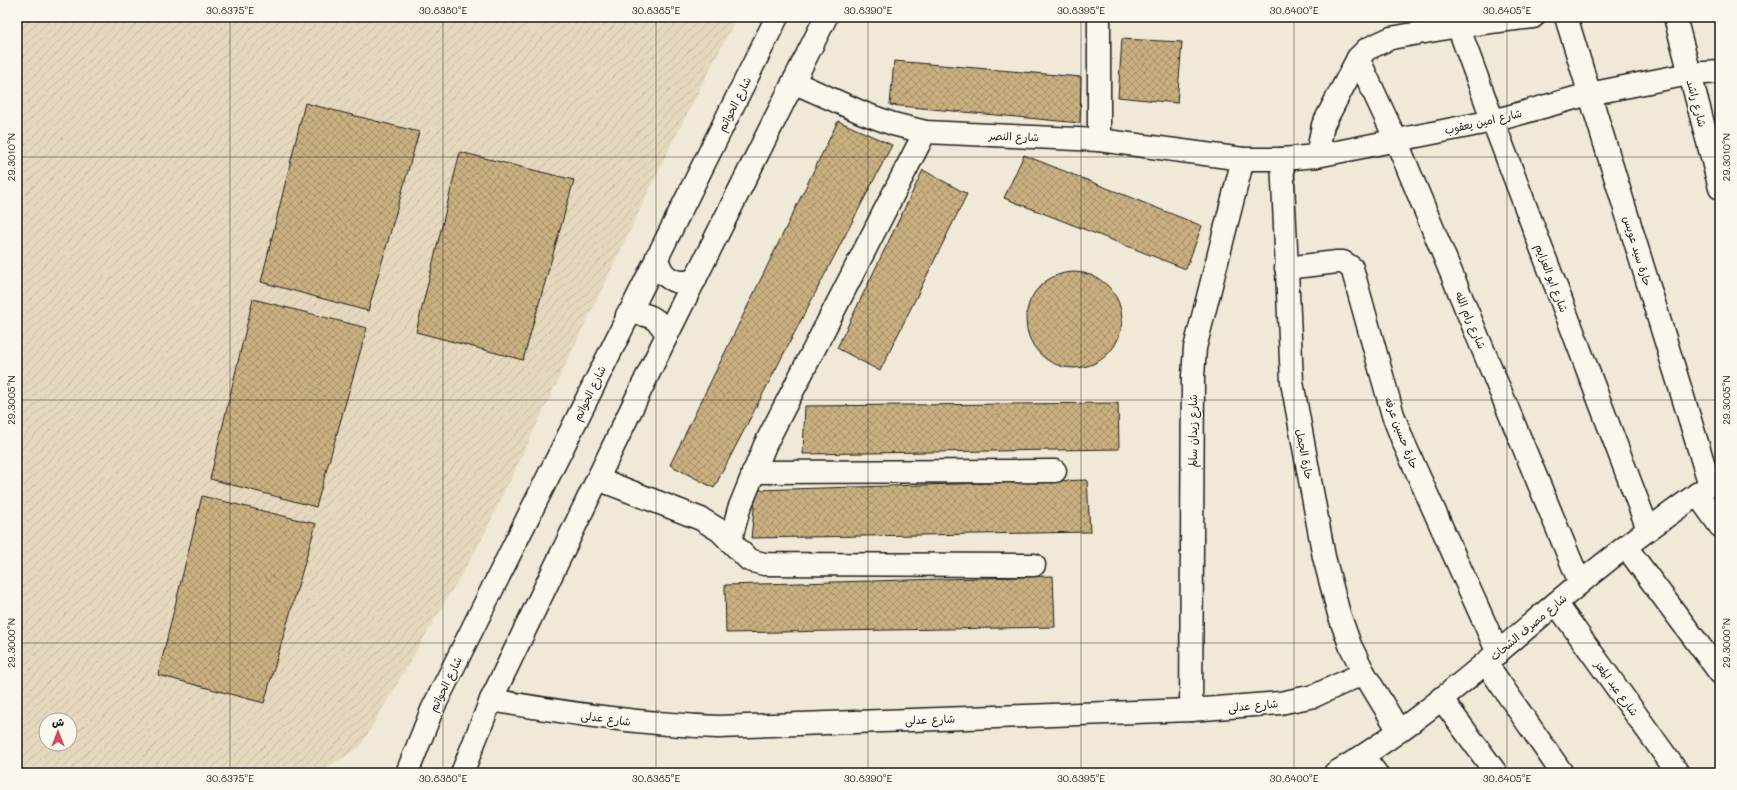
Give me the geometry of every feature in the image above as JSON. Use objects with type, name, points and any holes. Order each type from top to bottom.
[{"type":"street","name":"شارع الحواتم","points":[[407,773],[432,710],[777,17]]},
{"type":"street","points":[[462,773],[491,700],[667,335],[826,17]]},
{"type":"street","points":[[1099,17],[1099,140]]},
{"type":"street","points":[[1317,156],[1323,126],[1358,58],[1367,49],[1391,38],[1458,26],[1533,17]]},
{"type":"street","name":"حارة سيد عويس","points":[[1566,17],[1720,526]]},
{"type":"street","name":"شارع راشد","points":[[1675,17],[1720,188]]},
{"type":"street","name":"شارع ابو العزايم","points":[[1458,26],[1492,121],[1648,529]]},
{"type":"street","name":"شارع رام الله","points":[[1358,58],[1396,140],[1580,583]]},
{"type":"street","name":"شارع امين يعقوب","points":[[1243,159],[1282,160],[1317,156],[1492,121],[1589,94],[1689,74],[1720,72]]},
{"type":"street","name":"شارع النصر","points":[[793,82],[863,113],[925,132],[1099,140],[1243,159]]},
{"type":"street","points":[[730,542],[753,472],[769,438],[925,132]]},
{"type":"street","name":"شارع زيدان سالم","points":[[1190,710],[1193,376],[1195,348],[1243,159]]},
{"type":"street","name":"حارة الجمل","points":[[1282,160],[1292,382],[1322,549],[1339,614],[1350,645],[1364,673],[1399,731]]},
{"type":"street","points":[[657,256],[658,265],[662,273],[669,280],[678,282],[695,280]]},
{"type":"street","name":"حارة حسين عرفه","points":[[1286,268],[1337,262],[1343,262],[1352,268],[1393,415],[1492,658]]},
{"type":"street","points":[[627,316],[636,314],[652,316],[658,321],[667,335]]},
{"type":"street","points":[[753,472],[1055,471]]},
{"type":"street","points":[[598,479],[701,519],[719,530],[749,560],[764,564],[1034,565]]},
{"type":"street","name":"شارع مصرف الشحات","points":[[1334,773],[1369,765],[1399,731],[1492,658],[1580,583],[1648,529],[1709,486]]},
{"type":"street","points":[[1626,547],[1720,673]]},
{"type":"street","name":"شارع عبد المعز","points":[[1556,603],[1678,773]]},
{"type":"street","points":[[1492,658],[1562,773]]},
{"type":"street","name":"شارع عدلى","points":[[491,700],[621,721],[664,725],[718,727],[1190,710],[1296,700],[1314,696],[1364,673]]},
{"type":"street","points":[[1441,698],[1496,773]]},
{"type":"shaded area","points":[[17,17],[737,17],[670,147],[481,541],[360,747],[318,773],[17,773]]},
{"type":"building","points":[[1122,39],[1182,42],[1177,103],[1118,97]]},
{"type":"building","points":[[894,61],[1081,77],[1080,123],[890,105]]},
{"type":"building","points":[[305,103],[419,132],[368,311],[261,282]]},
{"type":"building","points":[[838,121],[892,145],[714,488],[670,465]]},
{"type":"building","points":[[460,152],[574,180],[523,360],[416,332]]},
{"type":"building","points":[[1024,155],[1202,226],[1186,269],[1004,198]]},
{"type":"building","points":[[923,170],[967,194],[880,371],[837,348]]},
{"type":"building","points":[[1074,272],[1092,276],[1101,280],[1108,286],[1114,293],[1118,302],[1122,320],[1118,338],[1114,347],[1108,354],[1101,360],[1092,364],[1074,368],[1056,364],[1047,360],[1040,354],[1034,347],[1030,338],[1026,320],[1030,302],[1034,293],[1040,286],[1047,280],[1056,276]]},
{"type":"building","points":[[253,299],[367,328],[316,507],[210,479]]},
{"type":"building","points":[[1118,403],[1119,449],[803,454],[805,406]]},
{"type":"building","points":[[1087,480],[1090,532],[751,538],[756,490]]},
{"type":"building","points":[[202,496],[316,524],[264,703],[158,675]]},
{"type":"building","points":[[1053,576],[1055,627],[726,633],[725,585]]}]
